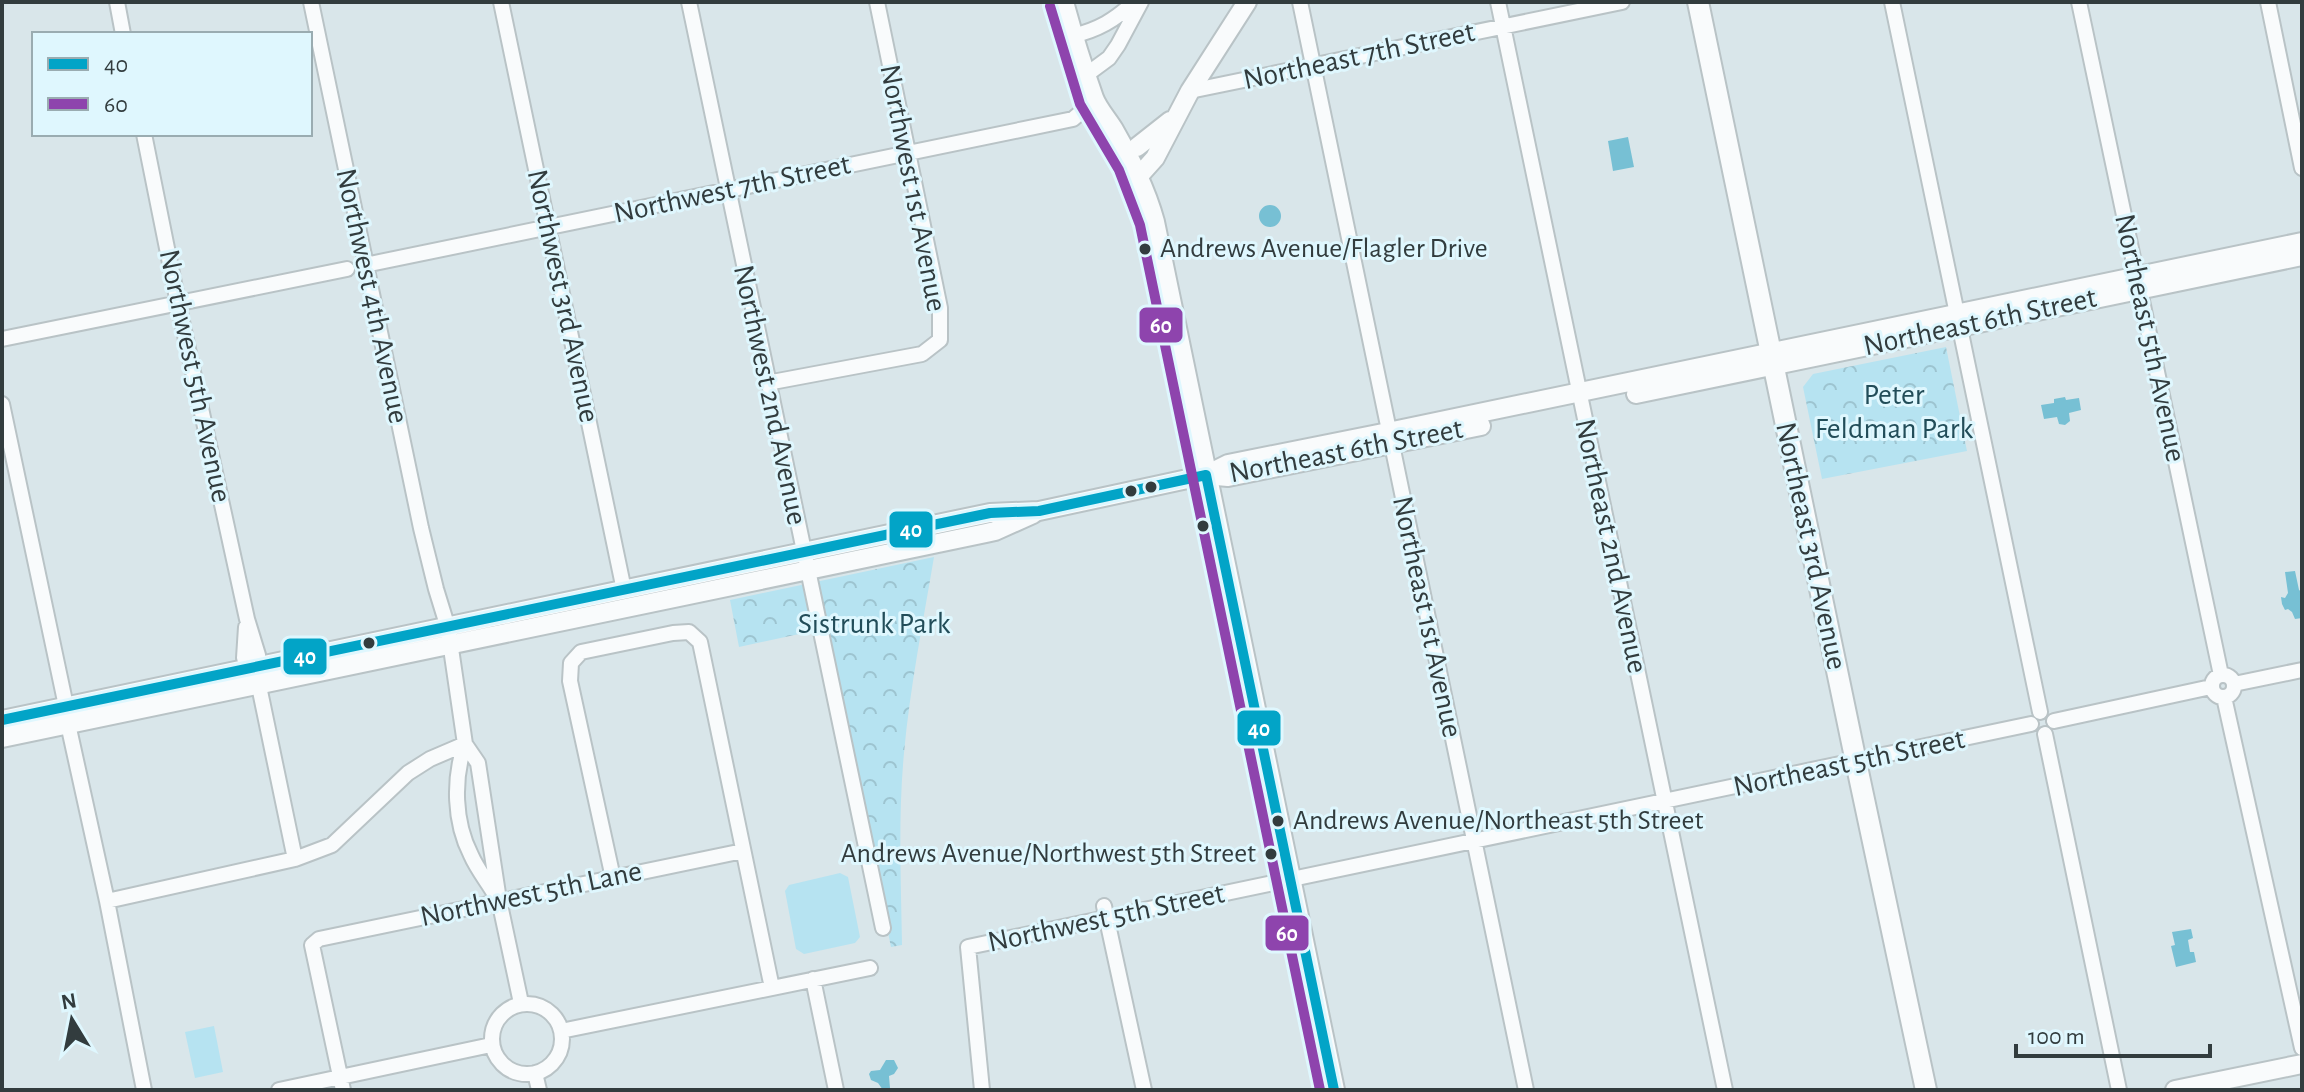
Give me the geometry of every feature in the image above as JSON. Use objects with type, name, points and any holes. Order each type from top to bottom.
[{"type":"main road","points":[[1063,2],[1090,87],[1142,173]]},
{"type":"main road","name":"Northeast 3rd Avenue","points":[[1698,2],[1926,1090]]},
{"type":"main road","points":[[1090,87],[1108,98],[1137,147],[1334,1090]]},
{"type":"street","points":[[117,2],[123,32]]},
{"type":"street","name":"Northwest 4th Avenue","points":[[311,2],[436,589],[450,636],[465,744],[458,765],[457,811],[471,856],[499,900]]},
{"type":"street","name":"Northwest 3rd Avenue","points":[[501,2],[624,590]]},
{"type":"street","name":"Northwest 2nd Avenue","points":[[689,2],[883,928]]},
{"type":"street","name":"Northwest 1st Avenue","points":[[767,383],[922,354],[940,340],[940,308],[877,2]]},
{"type":"street","points":[[1072,36],[1102,27],[1134,2]]},
{"type":"street","name":"Northwest 7th Street","points":[[365,265],[1073,119],[1141,2]]},
{"type":"street","points":[[1142,173],[1247,2]]},
{"type":"street","name":"Northeast 1st Avenue","points":[[1300,2],[1526,1090]]},
{"type":"street","name":"Northeast 2nd Avenue","points":[[1498,2],[1725,1090]]},
{"type":"street","name":"Northeast 7th Street","points":[[1190,91],[1622,2]]},
{"type":"street","points":[[1892,2],[1959,320],[2036,718],[2035,731],[2045,734]]},
{"type":"street","name":"Northeast 5th Avenue","points":[[2079,2],[2221,675]]},
{"type":"street","points":[[2268,2],[2302,168]]},
{"type":"street","points":[[1137,147],[1179,114]]},
{"type":"street","name":"Northwest 5th Avenue","points":[[144,136],[247,619],[258,655],[257,676],[295,859]]},
{"type":"street","name":"Northeast 6th Street","points":[[805,561],[1000,511],[1039,511],[1206,475],[1224,464],[1390,439],[2139,282],[2302,242]]},
{"type":"street","name":"Northeast 6th Street","points":[[2139,282],[2302,256]]},
{"type":"street","points":[[2,339],[347,269]]},
{"type":"street","points":[[2,404],[144,1090]]},
{"type":"street","points":[[257,676],[429,632],[450,636],[624,590],[805,561]]},
{"type":"street","points":[[2,720],[67,715],[805,561]]},
{"type":"street","name":"Northwest 4th Avenue","points":[[429,632],[436,608],[436,589]]},
{"type":"street","points":[[613,878],[570,681],[571,663],[581,652],[689,632],[700,642],[772,988]]},
{"type":"street","points":[[2234,684],[2302,670]]},
{"type":"street","points":[[2054,721],[2218,692],[2232,692],[2234,684],[2229,676],[2221,675],[2213,680],[2218,692],[2302,1048]]},
{"type":"street","points":[[2036,718],[2049,713],[2054,721],[2052,729],[2045,734]]},
{"type":"street","points":[[2,738],[67,715]]},
{"type":"street","name":"Northeast 5th Street","points":[[1291,879],[1856,762],[2036,718]]},
{"type":"street","points":[[2045,734],[2119,1090]]},
{"type":"street","points":[[107,901],[295,859],[332,845],[408,773],[439,754],[465,744]]},
{"type":"street","name":"Northwest 4th Avenue","points":[[465,744],[478,763],[499,900],[521,1003]]},
{"type":"street","name":"Northwest 5th Lane","points":[[342,1084],[312,945],[319,939],[743,851]]},
{"type":"street","name":"Northwest 5th Street","points":[[982,1090],[968,947],[1106,912],[1291,879]]},
{"type":"street","points":[[1106,912],[1144,1090]]},
{"type":"street","points":[[561,1031],[870,968]]},
{"type":"street","points":[[813,979],[836,1090]]},
{"type":"street","points":[[521,1003],[541,1006],[550,1012],[561,1031],[560,1052],[554,1062],[535,1073],[516,1073],[507,1069],[494,1055],[491,1045],[491,1034],[500,1015],[521,1003]]},
{"type":"street","points":[[279,1090],[342,1084],[491,1045]]},
{"type":"street","points":[[2175,1090],[2302,1064]]},
{"type":"street","points":[[535,1073],[539,1090]]},
{"type":"green space","name":"Peter Feldman Park","points":[[1946,347],[1967,451],[1822,479],[1803,387],[1813,374]]},
{"type":"green space","name":"Sistrunk Park","points":[[934,557],[913,680],[902,777],[902,945],[891,947],[827,628],[739,647],[730,600]]},
{"type":"green space","points":[[840,873],[848,877],[860,937],[855,943],[804,954],[796,949],[785,891],[789,885]]},
{"type":"green space","points":[[214,1026],[223,1072],[195,1078],[185,1032]]},
{"type":"shaded area","points":[[1628,137],[1634,167],[1613,171],[1608,141]]},
{"type":"shaded area","points":[[1270,205],[1278,208],[1281,216],[1278,224],[1270,227],[1262,224],[1259,216],[1262,208]]},
{"type":"shaded area","points":[[2065,397],[2066,400],[2079,398],[2081,410],[2069,413],[2070,421],[2065,425],[2059,424],[2057,417],[2044,419],[2041,405]]},
{"type":"shaded area","points":[[2295,571],[2302,592],[2302,618],[2295,619],[2292,612],[2285,610],[2281,597],[2285,598],[2288,593],[2285,572]]},
{"type":"shaded area","points":[[2191,929],[2193,938],[2188,940],[2196,962],[2176,967],[2171,946],[2175,945],[2172,932]]},
{"type":"shaded area","points":[[886,1060],[894,1060],[898,1068],[889,1076],[890,1088],[883,1090],[871,1080],[869,1074],[880,1070]]},
{"type":"transit line","name":"60","points":[[1050,6],[1080,104],[1119,170],[1140,225],[1320,1090]]},
{"type":"transit line","name":"40","points":[[2,720],[990,513],[1039,511],[1206,475],[1334,1090]]},
{"type":"place","name":"Andrews Avenue/Flagler Drive","points":[[1145,249]]},
{"type":"place","name":"Andrews Avenue/Northeast 5th Street","points":[[1278,821]]},
{"type":"place","name":"Andrews Avenue/Northwest 5th Street","points":[[1271,854]]}]
